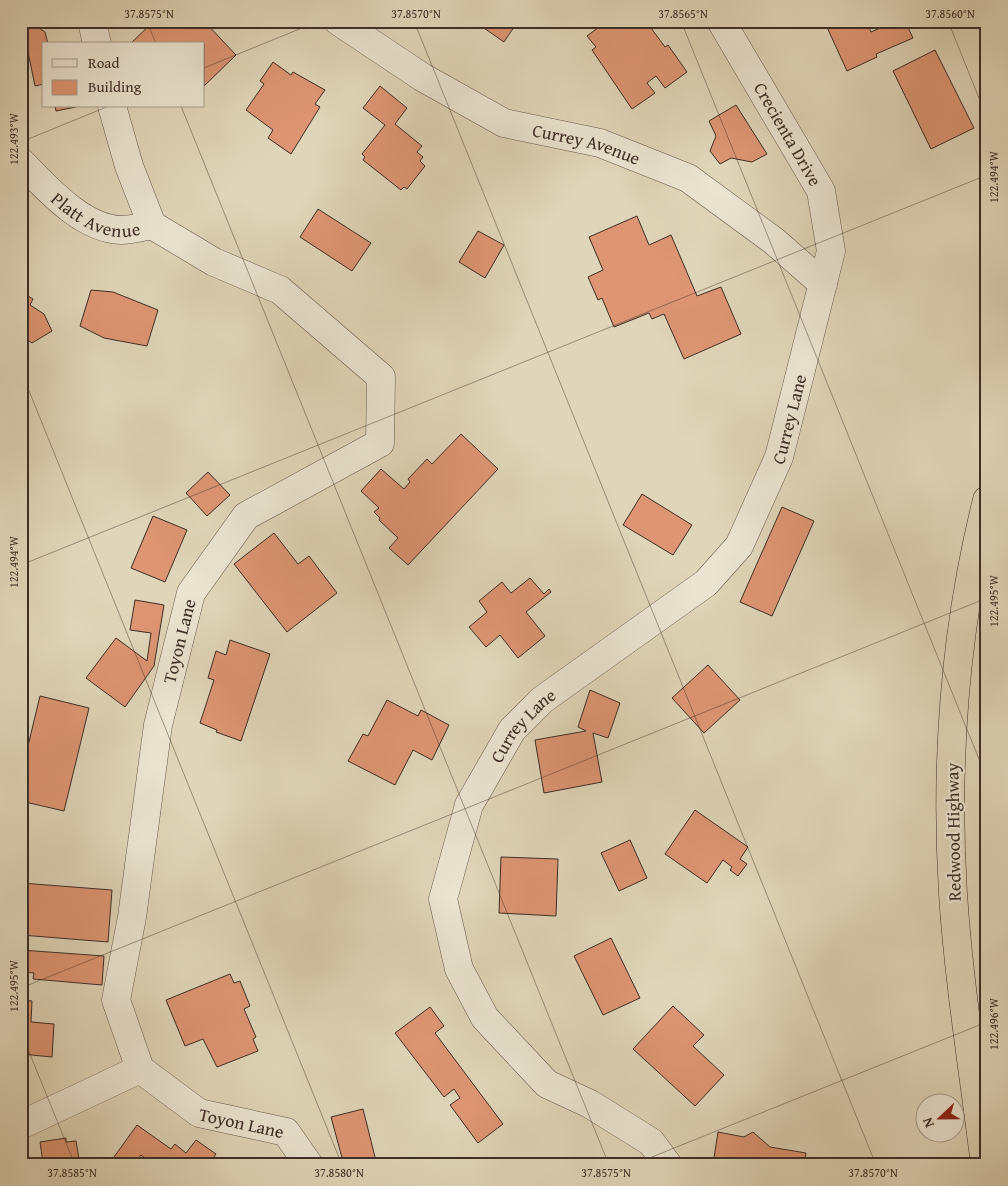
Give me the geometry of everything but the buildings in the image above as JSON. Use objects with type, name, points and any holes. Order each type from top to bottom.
[{"type":"highway","name":"Redwood Highway","points":[[985,1165],[958,957],[951,828],[956,691],[971,573],[987,500]]},
{"type":"street","points":[[92,21],[97,42]]},
{"type":"street","name":"Currey Avenue","points":[[338,21],[422,76],[504,123],[600,143],[688,178],[774,241],[823,284]]},
{"type":"street","name":"Crecienta Drive","points":[[721,21],[821,191],[831,251],[823,284]]},
{"type":"street","name":"Platt Avenue","points":[[21,162],[73,211],[96,223],[121,230],[152,225],[129,166],[113,108]]},
{"type":"street","name":"Toyon Lane","points":[[152,225],[214,262],[280,290],[381,377],[380,443],[246,516],[191,592],[158,725],[132,917],[116,1000],[140,1069],[199,1113],[286,1132],[309,1165]]},
{"type":"street","name":"Currey Lane","points":[[668,1165],[651,1142],[590,1104],[547,1084],[486,1018],[459,969],[443,899],[469,805],[512,730],[542,700],[706,583],[739,546],[780,457],[823,284]]},
{"type":"street","points":[[21,1125],[140,1069]]}]
